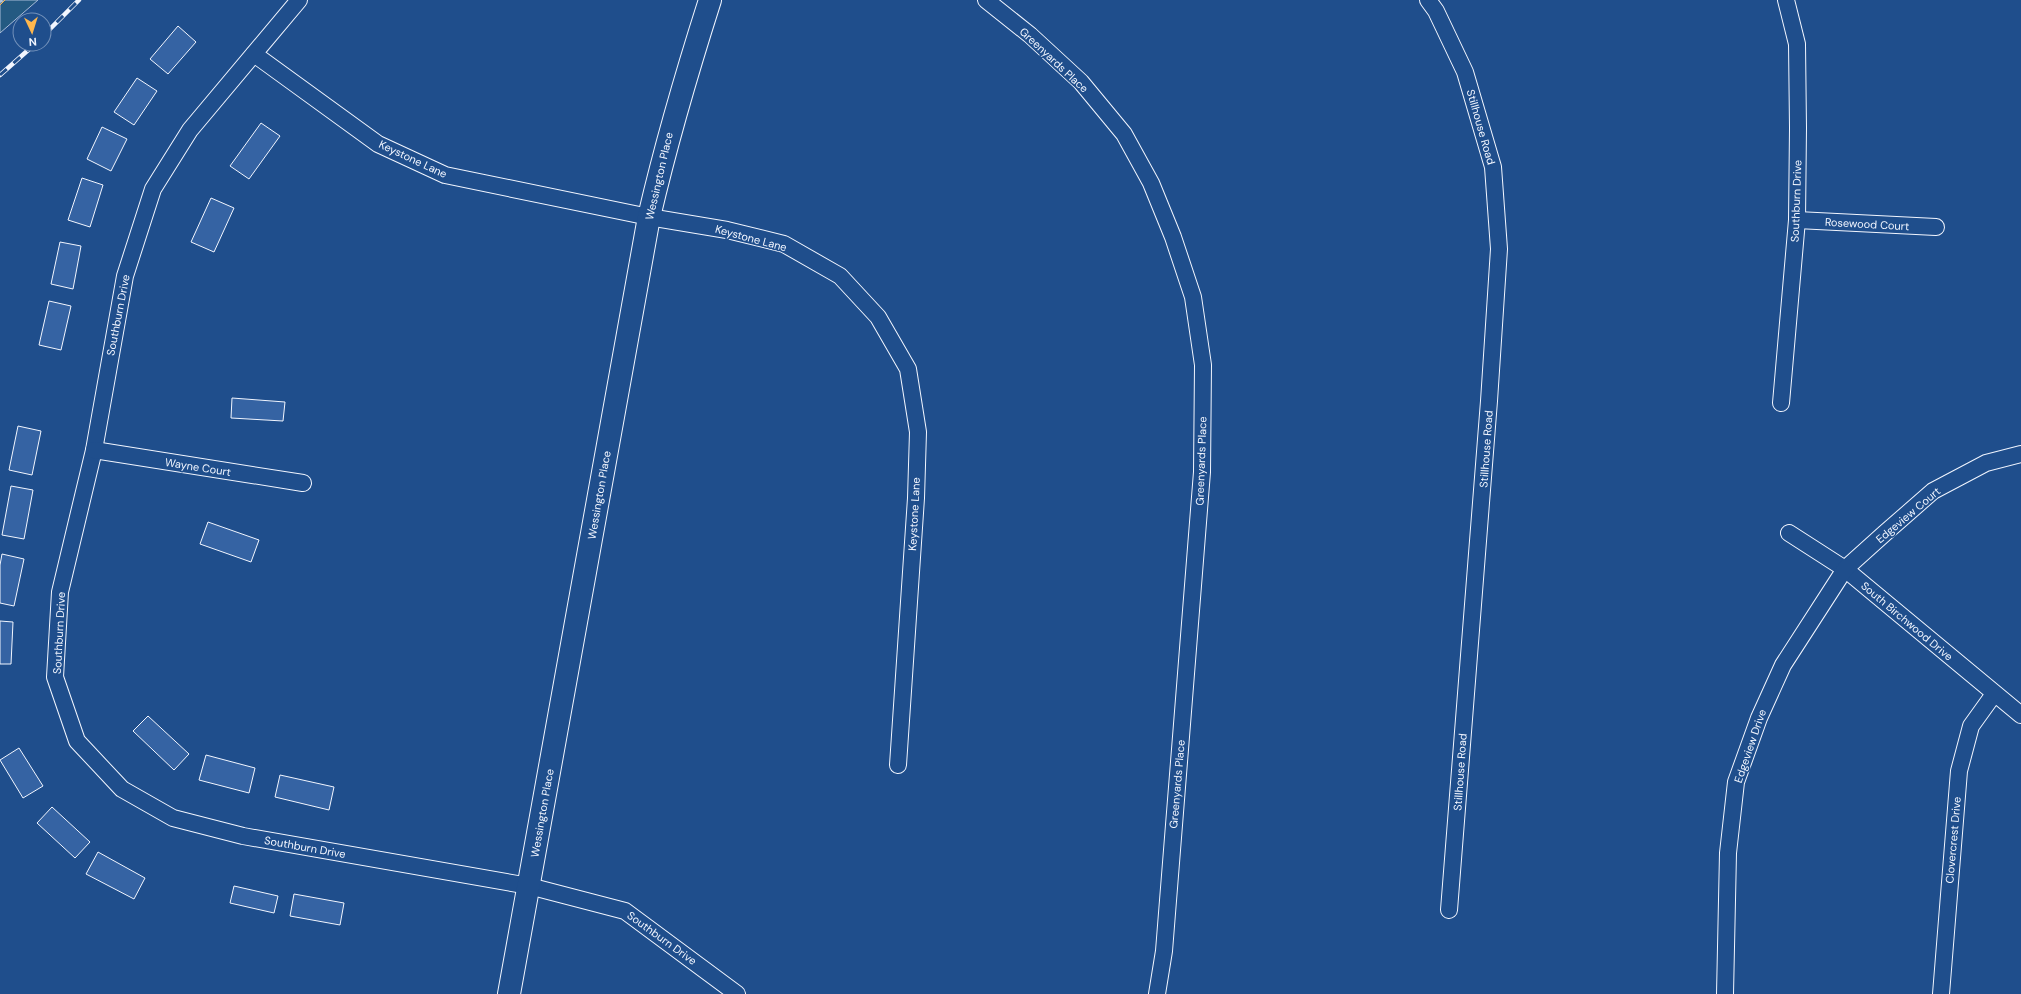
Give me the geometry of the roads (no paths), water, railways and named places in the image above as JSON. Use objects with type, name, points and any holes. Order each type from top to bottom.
[{"type":"street","name":"Southburn Drive","points":[[299,0],[190,130],[153,189],[125,276],[94,450],[60,592],[56,677],[77,741],[122,789],[173,818],[243,836],[529,886],[625,911],[738,994]]},
{"type":"street","name":"Wessington Place","points":[[509,994],[649,217],[684,82],[710,0]]},
{"type":"street","name":"Greenyards Place","points":[[986,0],[1030,36],[1081,82],[1124,134],[1151,182],[1173,237],[1193,297],[1203,365],[1202,472],[1164,951],[1157,994]]},
{"type":"street","name":"Stillhouse Road","points":[[1428,0],[1436,11],[1464,72],[1493,167],[1499,249],[1488,425],[1449,910]]},
{"type":"street","name":"Southburn Drive","points":[[1781,403],[1797,220],[1797,44],[1786,0]]},
{"type":"street","name":"Keystone Lane","points":[[254,54],[378,144],[445,175],[649,217],[727,230],[784,244],[840,276],[878,317],[908,369],[918,432],[916,498],[898,765]]},
{"type":"street","name":"Rosewood Court","points":[[1797,220],[1936,227]]},
{"type":"street","name":"Wayne Court","points":[[94,450],[303,483]]},
{"type":"street","name":"Edgeview Court","points":[[1845,569],[1933,491],[1986,463],[2021,454]]},
{"type":"street","name":"South Birchwood Drive","points":[[1789,533],[1845,569],[2021,715]]},
{"type":"street","name":"Edgeview Drive","points":[[1725,994],[1728,853],[1736,782],[1758,718],[1783,665],[1845,569]]},
{"type":"street","name":"Clovercrest Drive","points":[[1941,994],[1959,771],[1972,726],[1994,694]]},
{"type":"railway","points":[[52,27],[79,0]]},
{"type":"railway","points":[[0,75],[26,52]]}]
